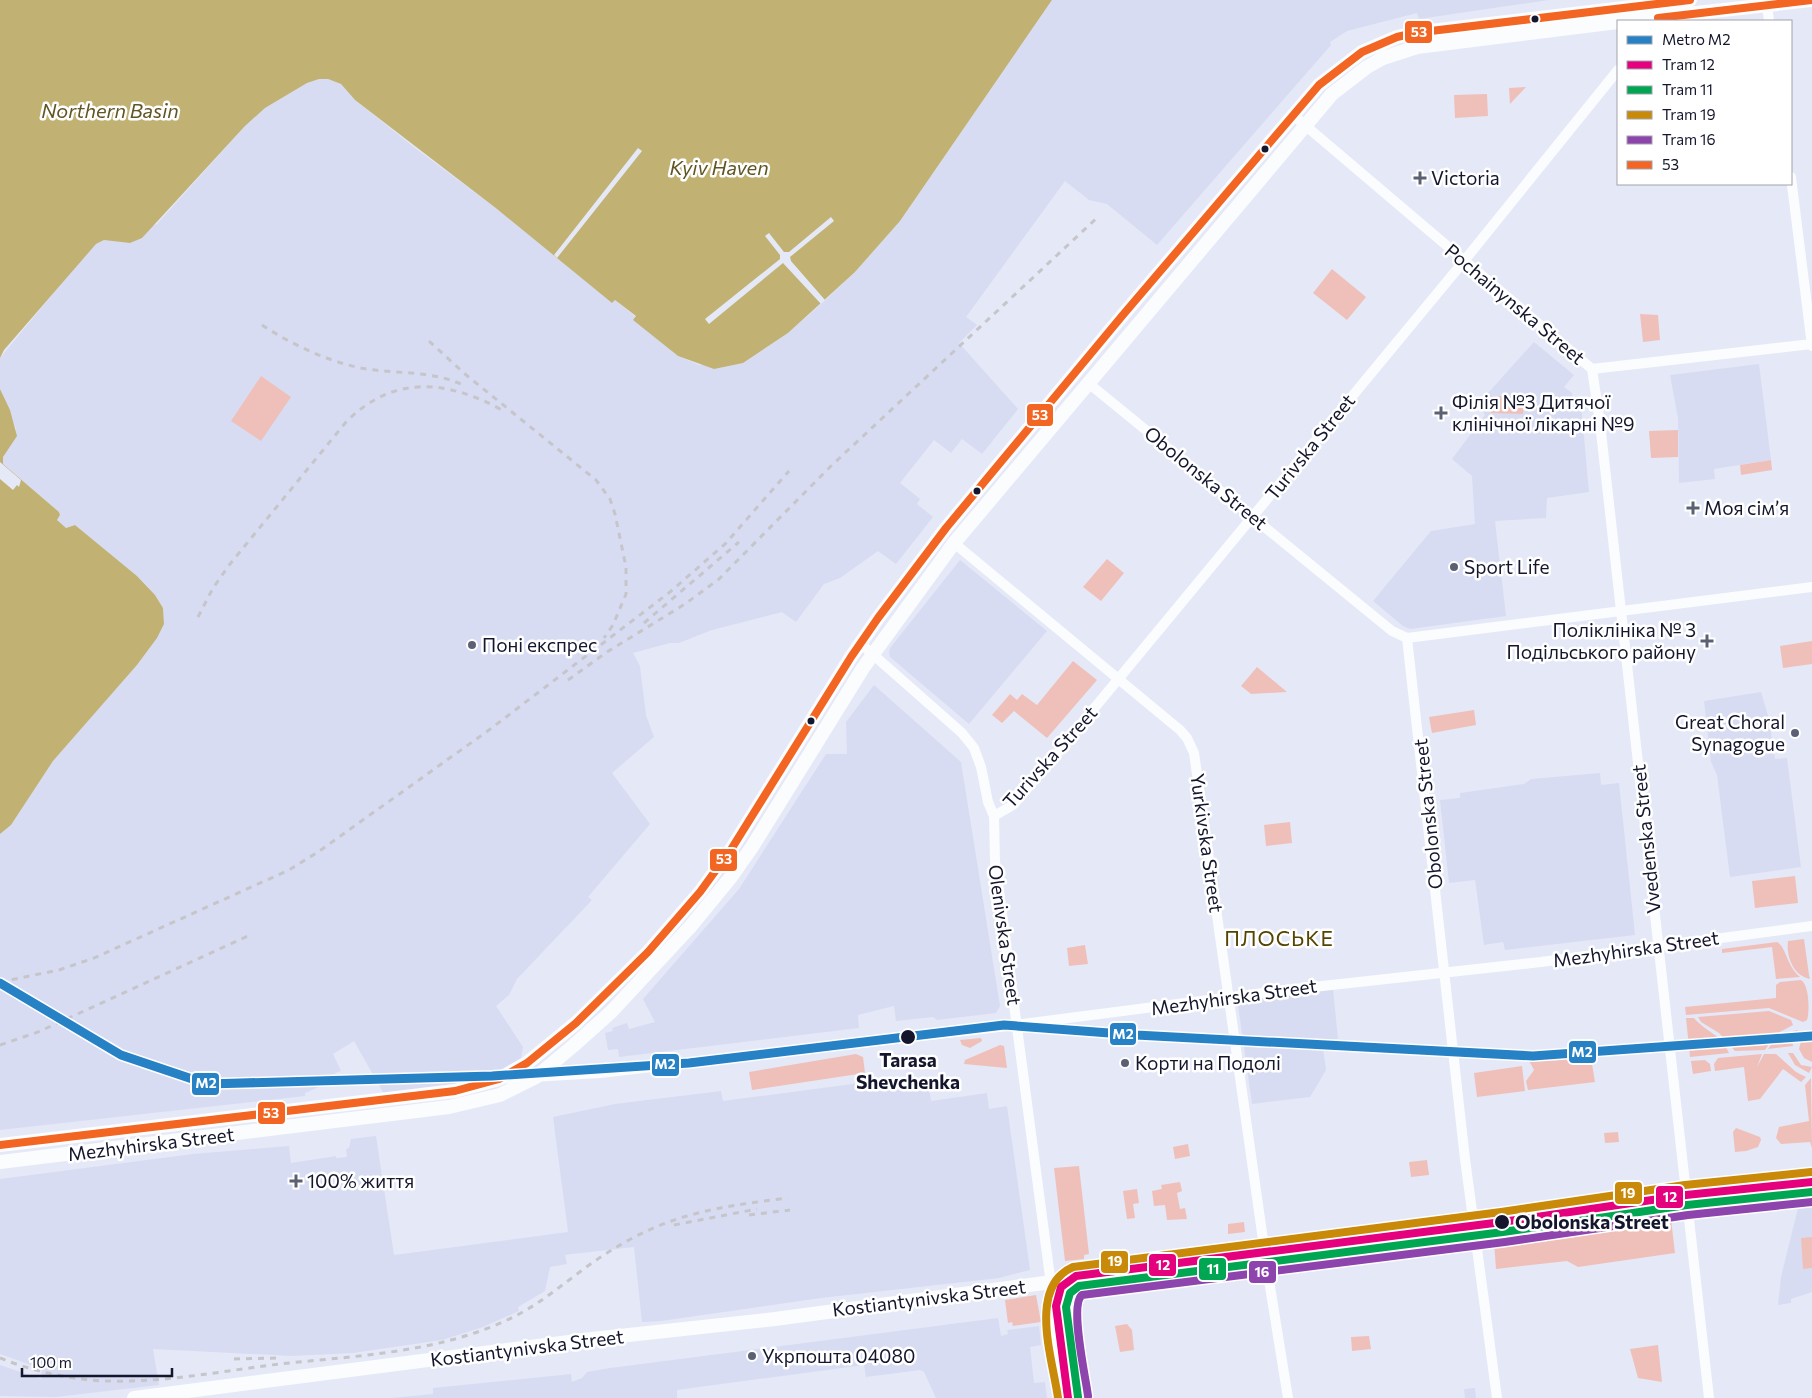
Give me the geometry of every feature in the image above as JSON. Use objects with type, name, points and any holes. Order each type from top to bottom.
[{"type":"main road","points":[[1631,20],[1660,14],[1690,0]]},
{"type":"main road","points":[[500,1080],[527,1063],[576,1023],[648,952],[700,892],[748,824],[860,643],[967,502],[1293,115],[1319,85],[1346,62],[1362,52],[1397,37],[1433,30],[1660,14],[1812,0]]},
{"type":"main road","points":[[536,1077],[584,1037],[624,999],[713,901],[752,847],[872,654],[954,543],[1304,125],[1349,79],[1375,62],[1399,52],[1437,44],[1617,22]]},
{"type":"main road","name":"Mezhyhirska Street","points":[[0,1162],[448,1108],[500,1096],[536,1077]]},
{"type":"main road","name":"Mezhyhirska Street","points":[[0,1145],[429,1094],[500,1080]]},
{"type":"main road","name":"Kostiantynivska Street","points":[[134,1398],[1052,1282],[1125,1268],[1475,1228],[1812,1185]]},
{"type":"street","points":[[1767,5],[1769,20]]},
{"type":"street","name":"Turivska Street","points":[[994,816],[1013,805],[1464,261],[1617,71]]},
{"type":"street","name":"Pochainynska Street","points":[[1293,115],[1592,369],[1812,344]]},
{"type":"street","points":[[1792,185],[1812,344]]},
{"type":"street","name":"Vvedenska Street","points":[[1592,369],[1709,1398]]},
{"type":"street","name":"Obolonska Street","points":[[1087,382],[1392,632],[1407,638],[1464,1159],[1475,1228],[1496,1398]]},
{"type":"street","name":"Yurkivska Street","points":[[954,543],[1180,730],[1188,738],[1194,753],[1265,1252],[1288,1398]]},
{"type":"street","points":[[1407,638],[1812,587]]},
{"type":"street","name":"Olenivska Street","points":[[860,643],[969,740],[978,756],[988,802],[994,816],[995,861],[1066,1398]]},
{"type":"street","name":"Mezhyhirska Street","points":[[500,1080],[600,1073],[1017,1024],[1812,926]]},
{"type":"shaded area","points":[[1052,0],[1549,0],[1419,19],[1417,13],[1347,31],[1330,42],[1331,45],[1157,245],[1107,204],[1089,200],[1065,181],[966,317],[977,325],[959,343],[1018,409],[982,454],[962,439],[951,453],[934,440],[900,483],[920,499],[917,504],[933,517],[896,564],[878,551],[840,578],[824,584],[796,622],[782,612],[712,630],[679,643],[670,643],[633,653],[640,666],[646,715],[654,737],[612,773],[650,824],[588,897],[592,900],[517,979],[509,995],[496,1006],[523,1047],[521,1058],[499,1071],[464,1082],[384,1094],[354,1041],[333,1054],[341,1071],[335,1073],[337,1079],[305,1093],[305,1096],[0,1130],[0,834],[11,825],[53,761],[137,665],[157,638],[164,623],[163,608],[155,595],[137,576],[75,525],[66,528],[60,524],[57,520],[60,515],[59,512],[3,464],[3,457],[16,429],[0,389],[0,358],[84,256],[96,244],[104,240],[157,224],[245,126],[265,108],[307,83],[318,79],[328,79],[341,84],[355,100],[415,148],[497,209],[612,303],[615,300],[636,317],[634,320],[678,356],[699,365],[743,363],[788,333],[821,304],[855,272],[900,221]]},
{"type":"shaded area","points":[[1526,87],[1510,104],[1509,88]]},
{"type":"shaded area","points":[[1487,94],[1488,116],[1455,118],[1454,95]]},
{"type":"shaded area","points":[[1332,269],[1366,297],[1347,320],[1313,293]]},
{"type":"shaded area","points":[[1640,314],[1658,315],[1660,340],[1643,342]]},
{"type":"shaded area","points":[[1534,342],[1574,375],[1564,387],[1572,393],[1574,405],[1581,404],[1589,492],[1547,498],[1546,518],[1495,521],[1506,616],[1410,629],[1403,626],[1373,601],[1431,531],[1475,524],[1472,476],[1452,459],[1485,415],[1479,403]]},
{"type":"shaded area","points":[[1759,364],[1771,460],[1714,469],[1715,479],[1679,483],[1678,418],[1670,375]]},
{"type":"shaded area","points":[[261,376],[291,397],[261,441],[231,421]]},
{"type":"shaded area","points":[[1491,396],[1524,397],[1523,414],[1491,413]]},
{"type":"shaded area","points":[[1678,430],[1678,457],[1651,458],[1649,431]]},
{"type":"shaded area","points":[[1771,460],[1772,470],[1741,475],[1740,465]]},
{"type":"shaded area","points":[[1107,559],[1124,573],[1101,601],[1083,587]]},
{"type":"shaded area","points":[[960,560],[1047,631],[969,724],[890,657],[889,653],[890,648]]},
{"type":"shaded area","points":[[1812,641],[1812,664],[1783,668],[1780,646]]},
{"type":"shaded area","points":[[1073,661],[1097,680],[1047,738],[1014,711],[1002,723],[992,715],[1010,694],[1017,700],[1022,694],[1037,705]]},
{"type":"shaded area","points":[[1257,667],[1287,692],[1251,694],[1241,686]]},
{"type":"shaded area","points":[[874,685],[961,762],[1000,1006],[996,1013],[937,1020],[933,1017],[896,1021],[894,1006],[858,1015],[859,1028],[619,1057],[618,1049],[608,1050],[605,1033],[613,1031],[612,1028],[627,1023],[629,1029],[655,1022],[643,999],[739,889],[826,754],[847,754],[846,722]]},
{"type":"shaded area","points":[[1761,692],[1769,719],[1775,759],[1787,758],[1801,867],[1730,877],[1717,775],[1711,762],[1704,701]]},
{"type":"shaded area","points":[[1474,710],[1476,725],[1432,733],[1429,717]]},
{"type":"shaded area","points":[[1600,773],[1601,785],[1619,783],[1635,935],[1505,950],[1503,942],[1484,945],[1475,880],[1449,883],[1440,800],[1460,798],[1460,793],[1524,784],[1531,779]]},
{"type":"shaded area","points":[[1290,822],[1292,843],[1266,846],[1264,825]]},
{"type":"shaded area","points":[[1795,876],[1798,903],[1755,908],[1752,881]]},
{"type":"shaded area","points":[[1804,939],[1810,979],[1795,970],[1788,953],[1788,941]]},
{"type":"shaded area","points":[[1777,942],[1783,948],[1792,967],[1800,977],[1776,979],[1772,947],[1722,953],[1722,949]]},
{"type":"shaded area","points":[[1085,945],[1088,964],[1069,966],[1067,948]]},
{"type":"shaded area","points":[[1801,980],[1806,987],[1809,1004],[1807,1020],[1803,1022],[1769,1008],[1686,1015],[1685,1007],[1776,998],[1776,985],[1780,982]]},
{"type":"shaded area","points":[[1333,989],[1338,1039],[1322,1041],[1326,1070],[1310,1097],[1252,1104],[1238,1005],[1241,1002]]},
{"type":"shaded area","points":[[1769,1011],[1791,1020],[1793,1025],[1776,1034],[1765,1050],[1735,1051],[1719,1033],[1701,1022],[1698,1017]]},
{"type":"shaded area","points":[[1686,1018],[1694,1018],[1722,1041],[1729,1053],[1690,1057]]},
{"type":"shaded area","points":[[1797,1030],[1798,1032],[1792,1040],[1793,1046],[1768,1049],[1776,1038]]},
{"type":"shaded area","points":[[1811,1032],[1812,1062],[1804,1058],[1799,1049],[1802,1037]]},
{"type":"shaded area","points":[[981,1038],[982,1041],[970,1048],[962,1045],[960,1040]]},
{"type":"shaded area","points":[[1000,1045],[1004,1046],[1007,1068],[964,1064],[965,1060]]},
{"type":"shaded area","points":[[1589,1046],[1595,1082],[1528,1090],[1526,1081],[1534,1070],[1527,1057]]},
{"type":"shaded area","points":[[1788,1053],[1793,1053],[1801,1065],[1812,1067],[1809,1073],[1795,1065]]},
{"type":"shaded area","points":[[856,1054],[863,1057],[865,1073],[752,1090],[749,1072]]},
{"type":"shaded area","points":[[1762,1054],[1757,1067],[1764,1054],[1776,1054],[1796,1072],[1806,1077],[1801,1082],[1783,1069],[1760,1099],[1748,1101],[1744,1067],[1715,1071],[1714,1064],[1718,1058]]},
{"type":"shaded area","points":[[1705,1060],[1710,1064],[1711,1071],[1693,1074],[1691,1061]]},
{"type":"shaded area","points":[[1522,1066],[1525,1091],[1477,1097],[1474,1073]]},
{"type":"shaded area","points":[[1811,1078],[1812,1148],[1810,1142],[1781,1144],[1776,1138],[1779,1127],[1809,1121],[1805,1085]]},
{"type":"shaded area","points":[[860,1083],[861,1091],[928,1083],[931,1101],[987,1093],[989,1109],[1007,1106],[1030,1270],[999,1278],[821,1298],[661,1321],[642,1322],[634,1247],[572,1254],[565,1255],[567,1264],[550,1267],[545,1291],[518,1307],[519,1311],[483,1327],[442,1340],[353,1353],[292,1356],[153,1349],[159,1385],[56,1397],[0,1396],[0,1365],[41,1379],[42,1369],[0,1354],[0,1179],[193,1154],[289,1146],[291,1163],[336,1156],[336,1158],[347,1157],[346,1149],[349,1148],[351,1139],[376,1136],[394,1255],[568,1232],[553,1117],[615,1104],[721,1091],[723,1101]]},
{"type":"shaded area","points":[[1736,1128],[1760,1137],[1761,1140],[1758,1147],[1735,1152],[1733,1132]]},
{"type":"shaded area","points":[[1618,1132],[1619,1142],[1605,1143],[1604,1133]]},
{"type":"shaded area","points":[[1188,1144],[1190,1156],[1175,1159],[1173,1147]]},
{"type":"shaded area","points":[[1427,1160],[1429,1175],[1411,1177],[1409,1162]]},
{"type":"shaded area","points":[[1079,1166],[1089,1254],[1084,1255],[1084,1259],[1065,1261],[1054,1168]]},
{"type":"shaded area","points":[[1180,1182],[1182,1191],[1177,1193],[1180,1209],[1185,1208],[1187,1219],[1167,1220],[1165,1205],[1154,1206],[1152,1191],[1162,1189],[1161,1185]]},
{"type":"shaded area","points":[[1137,1189],[1139,1203],[1133,1204],[1135,1218],[1127,1219],[1123,1191]]},
{"type":"shaded area","points":[[1812,1203],[1812,1292],[1791,1299],[1791,1303],[1778,1305],[1781,1277],[1799,1204]]},
{"type":"shaded area","points":[[1671,1219],[1675,1253],[1578,1267],[1567,1261],[1496,1269],[1494,1242]]},
{"type":"shaded area","points":[[1244,1222],[1245,1232],[1228,1234],[1228,1224]]},
{"type":"shaded area","points":[[1812,1237],[1812,1268],[1803,1269],[1801,1238]]},
{"type":"shaded area","points":[[1036,1295],[1041,1322],[1013,1326],[1012,1322],[1008,1323],[1005,1300]]},
{"type":"shaded area","points":[[998,1318],[1001,1336],[1008,1334],[1007,1330],[1039,1326],[1041,1345],[1030,1347],[1034,1383],[1045,1382],[1047,1398],[936,1398],[924,1372],[920,1370],[866,1377],[864,1365],[677,1390],[677,1398],[392,1398],[433,1394],[433,1388],[571,1374],[572,1382],[582,1378],[587,1372],[610,1368]]},
{"type":"shaded area","points":[[1127,1324],[1132,1330],[1134,1350],[1120,1352],[1115,1326]]},
{"type":"shaded area","points":[[1369,1336],[1371,1349],[1352,1351],[1351,1337]]},
{"type":"shaded area","points":[[1658,1345],[1662,1382],[1638,1378],[1630,1349]]},
{"type":"shaded area","points":[[1475,1388],[1476,1398],[1465,1398],[1464,1389]]},
{"type":"water","name":"Kyiv Haven","points":[[0,0],[1052,0],[900,221],[855,272],[788,333],[743,363],[714,369],[678,356],[633,320],[636,316],[615,300],[612,303],[497,209],[355,100],[341,84],[328,79],[319,79],[307,83],[265,108],[245,126],[142,238],[130,243],[104,240],[96,244],[4,350],[0,358]]},
{"type":"water","points":[[0,389],[10,410],[17,436],[3,457],[3,464],[59,512],[60,515],[57,520],[66,528],[75,525],[137,576],[155,595],[163,608],[164,624],[157,638],[137,665],[53,761],[11,825],[0,834]]},
{"type":"pier","points":[[638,148],[642,151],[557,258],[554,255]]},
{"type":"pier","points":[[831,217],[834,221],[790,257],[791,261],[825,300],[821,304],[783,263],[709,324],[705,319],[780,259],[780,255],[765,236],[769,233],[784,252],[789,252]]},
{"type":"pier","points":[[0,462],[21,480],[19,487],[17,485],[13,490],[0,479]]},
{"type":"railway","points":[[568,680],[607,652],[685,604],[719,579],[831,466],[1099,216]]},
{"type":"railway","points":[[262,325],[308,350],[344,364],[439,377],[465,386]]},
{"type":"railway","points":[[429,341],[465,374],[596,480],[610,499],[626,567],[626,594],[613,625],[604,638]]},
{"type":"railway","points":[[198,617],[213,588],[230,564],[346,422],[364,406],[402,389],[421,387],[461,392],[502,410]]},
{"type":"railway","points":[[0,982],[59,970],[94,958],[289,870],[318,852],[489,730],[670,592],[725,544],[789,471]]},
{"type":"railway","points":[[644,623],[739,542]]},
{"type":"railway","points":[[0,1045],[38,1032],[250,935]]},
{"type":"railway","points":[[0,1358],[32,1369],[67,1377],[89,1380],[134,1381],[157,1380],[271,1365],[361,1356],[421,1347],[451,1340],[507,1320],[533,1306],[592,1263],[627,1241],[670,1221],[714,1209],[788,1198]]},
{"type":"railway","points":[[674,1225],[757,1209]]},
{"type":"railway","points":[[749,1215],[790,1210]]},
{"type":"railway","points":[[234,1359],[278,1358]]},
{"type":"metro line","name":"M2","points":[[0,983],[121,1055],[207,1084],[492,1076],[689,1063],[1004,1025],[1136,1035],[1533,1056],[1812,1036]]},
{"type":"tram line","name":"19","points":[[1058,1398],[1048,1345],[1047,1307],[1051,1291],[1059,1277],[1073,1267],[1501,1212],[1685,1185],[1811,1172]]},
{"type":"tram line","name":"12","points":[[1068,1398],[1056,1306],[1061,1287],[1076,1276],[1502,1222],[1686,1195],[1812,1182]]},
{"type":"tram line","name":"11","points":[[1078,1397],[1066,1307],[1070,1293],[1079,1286],[1503,1232],[1687,1205],[1812,1192]]},
{"type":"tram line","name":"16","points":[[1088,1396],[1077,1312],[1078,1301],[1082,1295],[1505,1242],[1688,1215],[1812,1202]]},
{"type":"transit line","name":"53","points":[[0,1145],[455,1091],[499,1079],[527,1063],[576,1023],[648,952],[700,892],[732,848],[851,657],[946,528],[1122,316],[1319,85],[1362,52],[1397,37],[1414,33],[1690,0]]},
{"type":"transit line","name":"53","points":[[1658,18],[1812,0]]},
{"type":"place","name":"Victoria","points":[[1420,178]]},
{"type":"place","name":"Філія №3 Дитячої клінічної лікарні №9","points":[[1441,413]]},
{"type":"place","name":"Моя сім’я","points":[[1693,508]]},
{"type":"place","name":"Sport Life","points":[[1454,567]]},
{"type":"place","name":"Поліклініка № 3 Подільського району","points":[[1707,641]]},
{"type":"place","name":"Поні експрес","points":[[472,645]]},
{"type":"place","name":"Great Choral Synagogue","points":[[1795,733]]},
{"type":"place","name":"Tarasa Shevchenka","points":[[908,1037]]},
{"type":"place","name":"Корти на Подолі","points":[[1125,1063]]},
{"type":"place","name":"100% життя","points":[[296,1181]]},
{"type":"place","name":"Obolonska Street","points":[[1502,1222]]},
{"type":"place","name":"Укрпошта 04080","points":[[752,1356]]},
{"type":"district","name":"ПЛОСЬКЕ","points":[[1279,939]]},
{"type":"water label","name":"Northern Basin","points":[[110,111]]}]
